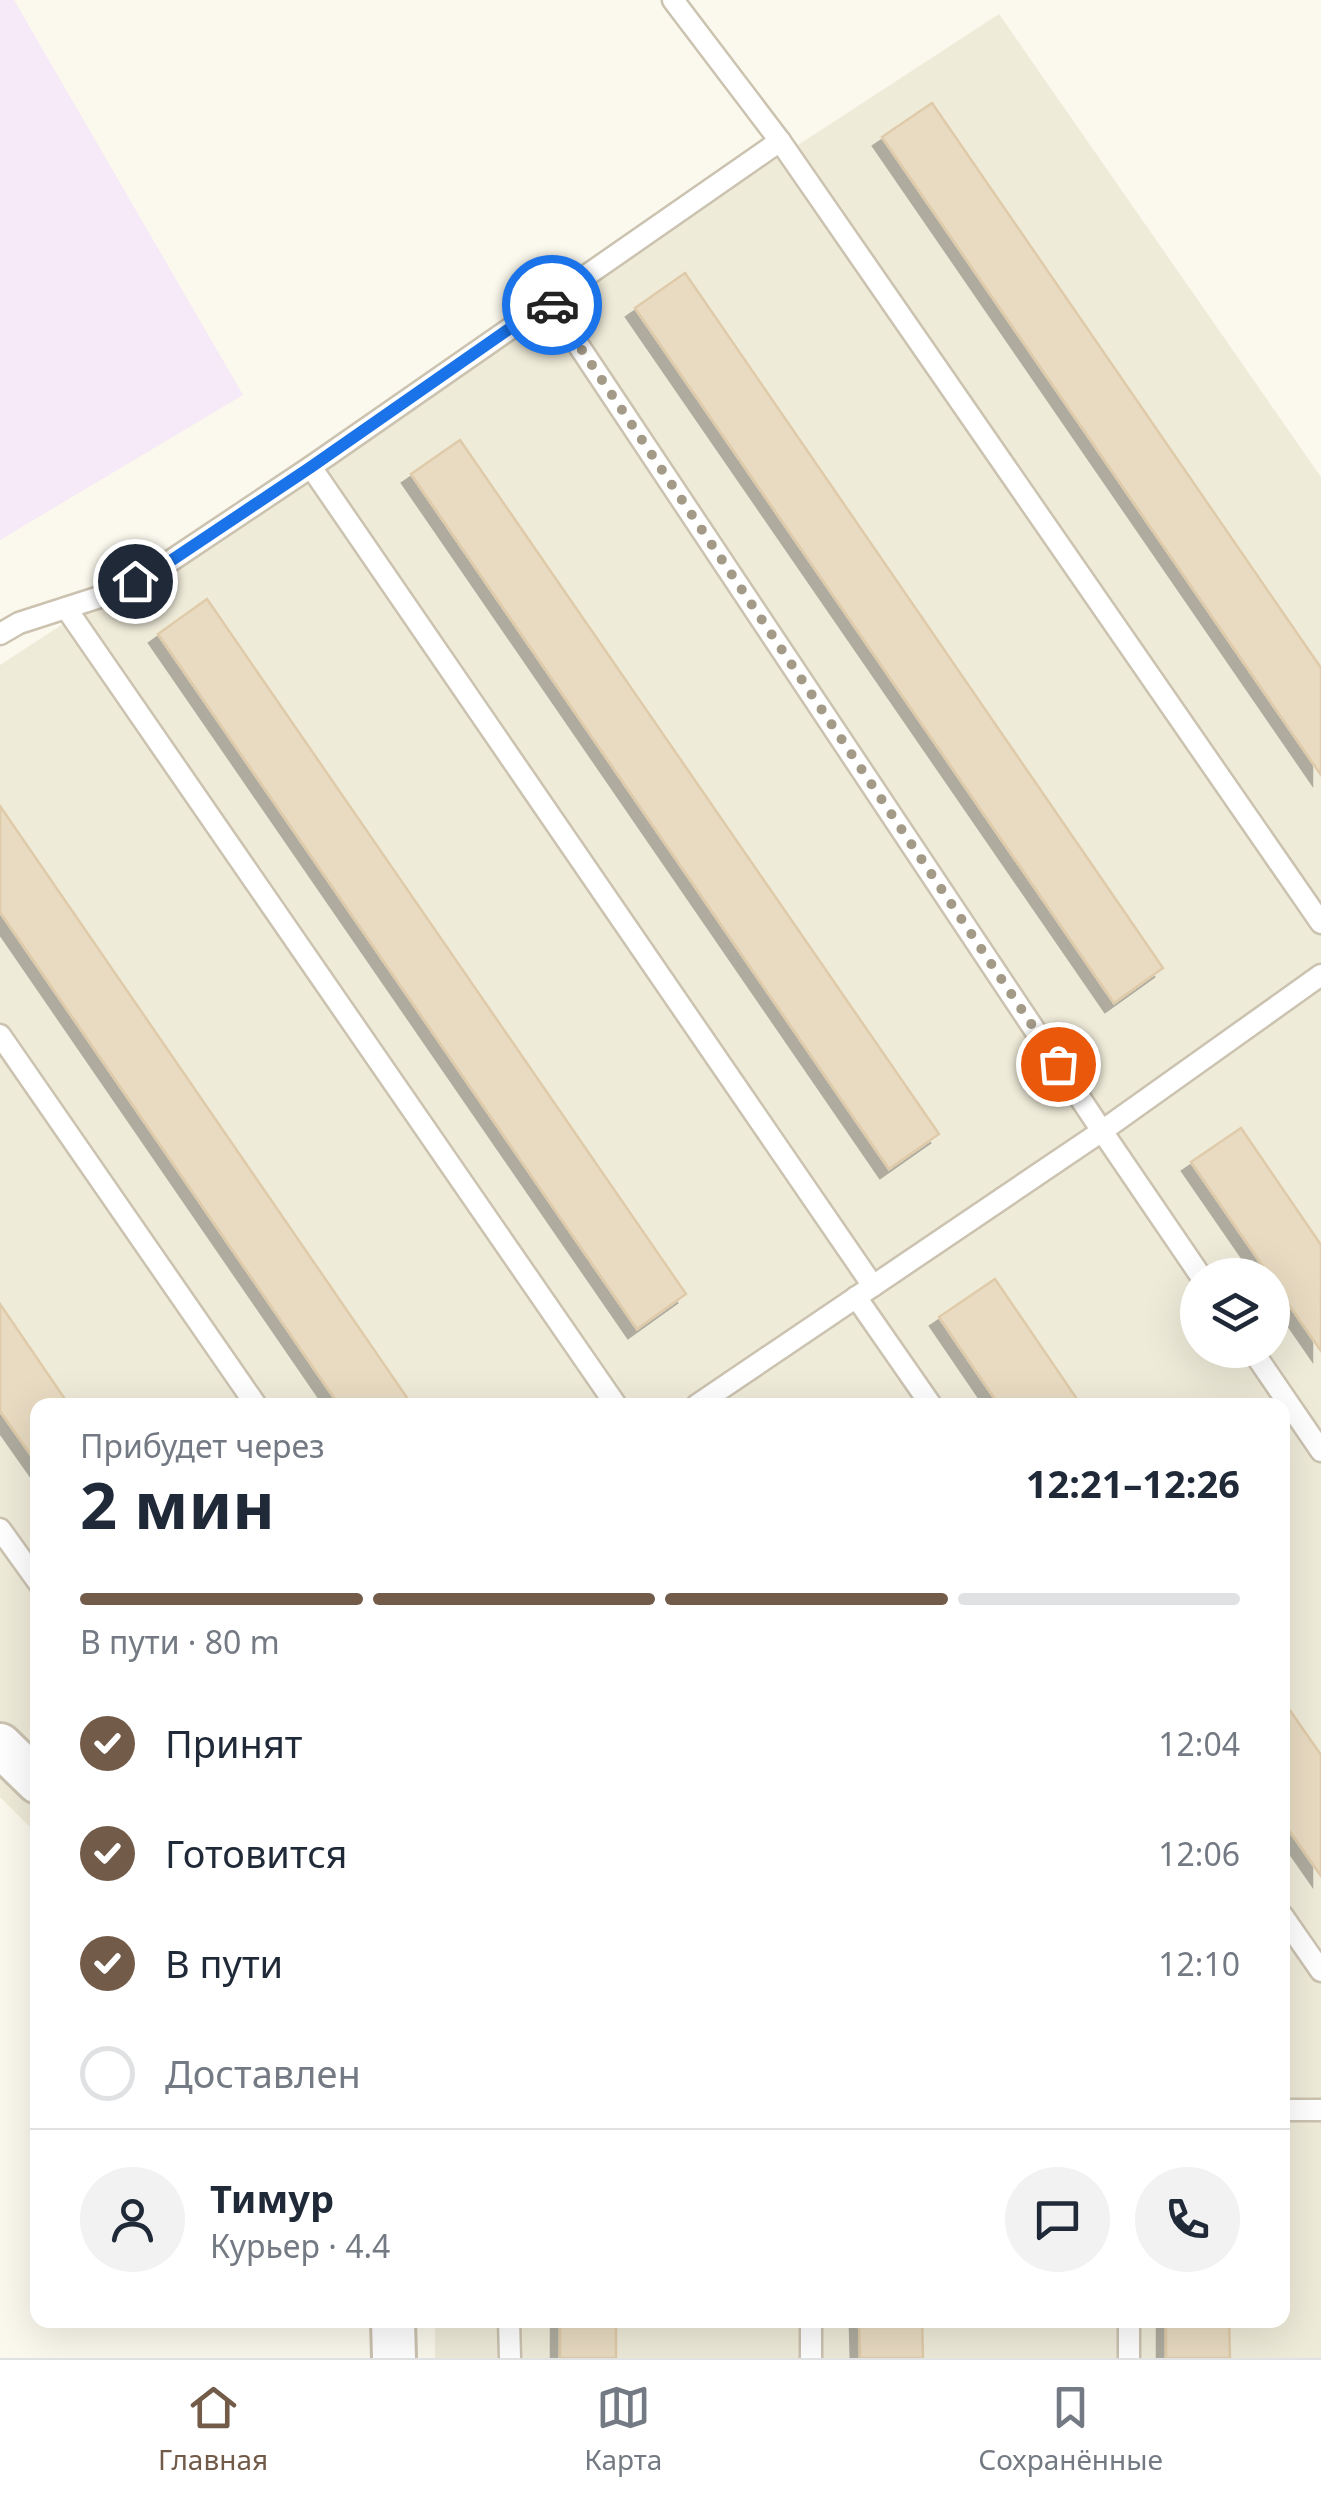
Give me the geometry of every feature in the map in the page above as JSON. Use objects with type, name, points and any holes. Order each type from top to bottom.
[{"type":"street","points":[[0,1745],[30,1774]]},
{"type":"street","points":[[393,2328],[394,2358]]},
{"type":"lane","points":[[673,0],[780,141],[1321,923]]},
{"type":"lane","points":[[0,634],[20,623],[109,594],[160,568],[780,141]]},
{"type":"lane","points":[[549,301],[1189,1258]]},
{"type":"lane","points":[[311,467],[865,1291],[927,1398]]},
{"type":"lane","points":[[66,608],[611,1398]]},
{"type":"lane","points":[[707,1398],[1102,1130],[1321,975]]},
{"type":"lane","points":[[0,1035],[251,1398]]},
{"type":"lane","points":[[1264,1368],[1285,1398]]},
{"type":"lane","points":[[1290,1406],[1321,1451]]},
{"type":"lane","points":[[0,1529],[30,1571]]},
{"type":"lane","points":[[1290,1927],[1321,1972]]},
{"type":"lane","points":[[1290,2110],[1321,2110]]},
{"type":"lane","points":[[510,2328],[510,2358]]},
{"type":"lane","points":[[810,2328],[811,2358]]},
{"type":"lane","points":[[1129,2328],[1129,2358]]},
{"type":"shaded area","points":[[0,0],[14,0],[243,395],[0,540]]},
{"type":"shaded area","points":[[999,14],[1321,477],[1321,2358],[435,2358],[435,2328],[1290,2328],[1290,1398],[30,1398],[30,1827],[0,1797],[0,665]]},
{"type":"building","points":[[932,103],[1321,668],[1321,775],[882,137]]},
{"type":"building","points":[[685,273],[1163,968],[1114,1003],[635,308]]},
{"type":"building","points":[[460,440],[939,1134],[889,1169],[411,474]]},
{"type":"building","points":[[207,599],[686,1294],[637,1329],[158,634]]},
{"type":"building","points":[[0,806],[407,1398],[334,1398],[0,912]]},
{"type":"building","points":[[1241,1128],[1321,1245],[1321,1351],[1290,1306],[1290,1258],[1257,1258],[1191,1162]]},
{"type":"building","points":[[995,1279],[1076,1398],[994,1398],[939,1317]]},
{"type":"building","points":[[0,1304],[64,1398],[30,1398],[30,1454],[0,1411]]},
{"type":"building","points":[[1290,1710],[1321,1755],[1321,1876],[1290,1831]]},
{"type":"building","points":[[560,2328],[616,2328],[616,2358],[560,2358]]},
{"type":"building","points":[[859,2328],[922,2328],[923,2358],[860,2358]]},
{"type":"building","points":[[1166,2328],[1229,2328],[1230,2358],[1166,2358]]},
{"type":"way so far","points":[[552,305],[1058,1064]]},
{"type":"route","points":[[135,581],[311,467],[549,301],[552,305]]}]
